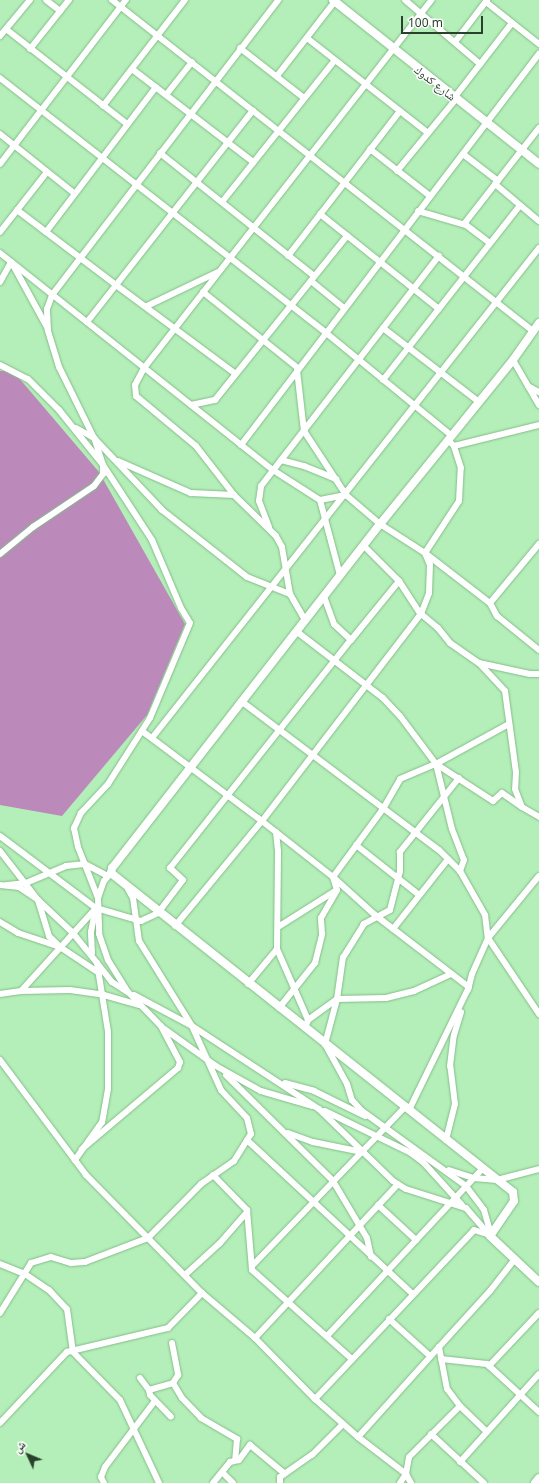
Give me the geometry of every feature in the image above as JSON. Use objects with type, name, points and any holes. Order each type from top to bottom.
[{"type":"street","points":[[0,36],[30,0]]},
{"type":"street","points":[[46,0],[60,11]]},
{"type":"street","points":[[30,49],[69,0]]},
{"type":"street","points":[[112,0],[465,276],[533,331]]},
{"type":"street","points":[[0,164],[42,112],[126,0]]},
{"type":"street","points":[[103,106],[185,0]]},
{"type":"street","points":[[48,330],[47,309],[52,295],[278,0]]},
{"type":"street","points":[[277,76],[335,0]]},
{"type":"street","name":"شارع كدوك","points":[[335,0],[393,50],[539,164]]},
{"type":"street","points":[[405,0],[480,64]]},
{"type":"street","points":[[269,527],[234,495],[196,446],[136,396],[135,385],[144,368],[432,0]]},
{"type":"street","points":[[455,42],[487,1],[539,44]]},
{"type":"street","points":[[397,171],[512,23]]},
{"type":"street","points":[[6,29],[127,124]]},
{"type":"street","points":[[307,38],[428,133]]},
{"type":"street","points":[[240,48],[304,98]]},
{"type":"street","points":[[242,445],[325,332],[539,54]]},
{"type":"street","points":[[222,202],[335,60]]},
{"type":"street","points":[[166,95],[192,62]]},
{"type":"street","points":[[132,69],[253,162]]},
{"type":"street","points":[[0,78],[325,332],[415,406],[451,440],[461,468],[459,501],[425,553]]},
{"type":"street","points":[[46,232],[74,193],[156,87]]},
{"type":"street","points":[[87,322],[253,110]]},
{"type":"street","points":[[288,256],[400,111]]},
{"type":"street","points":[[464,224],[539,128]]},
{"type":"street","points":[[0,134],[74,193]]},
{"type":"street","points":[[370,149],[430,196]]},
{"type":"street","points":[[160,154],[288,256],[344,308]]},
{"type":"street","points":[[463,154],[539,221]]},
{"type":"street","points":[[0,232],[47,172]]},
{"type":"street","points":[[383,380],[520,205]]},
{"type":"street","points":[[17,210],[116,285],[176,327],[236,374]]},
{"type":"street","points":[[418,211],[464,224],[490,243]]},
{"type":"street","points":[[320,214],[439,308]]},
{"type":"street","points":[[191,405],[215,400],[347,236]]},
{"type":"street","points":[[152,738],[326,521],[539,248]]},
{"type":"street","points":[[0,253],[272,470],[320,500],[340,575]]},
{"type":"street","points":[[305,620],[290,594],[282,547],[269,527],[259,501],[261,486],[439,256]]},
{"type":"street","points":[[0,282],[11,262]]},
{"type":"street","points":[[0,554],[34,527],[94,486],[103,474],[103,465],[94,438],[59,367],[48,330],[11,262]]},
{"type":"street","points":[[147,306],[219,272]]},
{"type":"street","points":[[204,292],[298,369],[304,431],[337,479],[346,495],[380,524],[425,553],[490,604],[497,616],[539,650]]},
{"type":"street","points":[[539,323],[513,360],[451,440],[363,545],[112,868],[110,875],[104,881],[98,898],[101,943],[128,992],[161,1026],[216,1066],[261,1091],[320,1109],[362,1152],[398,1184],[406,1189],[453,1200],[466,1208],[490,1235],[539,1282]]},
{"type":"street","points":[[384,328],[479,402]]},
{"type":"street","points":[[513,360],[539,406]]},
{"type":"street","points":[[0,365],[28,379],[73,426],[103,465],[152,540],[181,608],[190,622],[162,690],[142,731],[108,784],[81,813],[74,828],[85,864],[98,898]]},
{"type":"street","points":[[526,385],[539,392]]},
{"type":"street","points":[[451,440],[539,425]]},
{"type":"street","points":[[73,426],[94,438],[162,510],[247,577],[290,594]]},
{"type":"street","points":[[115,460],[191,493],[234,495]]},
{"type":"street","points":[[280,460],[304,466],[337,479]]},
{"type":"street","points":[[320,500],[346,495]]},
{"type":"street","points":[[490,604],[539,544]]},
{"type":"street","points":[[363,545],[399,581],[422,614],[438,628],[450,643],[479,663],[505,691],[516,772],[514,789],[522,807]]},
{"type":"street","points":[[175,926],[313,757],[366,685],[422,614],[429,593],[430,565],[425,553]]},
{"type":"street","points":[[0,836],[98,907],[141,921],[158,913],[183,880],[170,868],[399,581]]},
{"type":"street","points":[[324,596],[334,624],[351,640]]},
{"type":"street","points":[[296,631],[366,685],[400,716],[436,764],[493,801],[502,793],[539,817]]},
{"type":"street","points":[[479,663],[530,674],[539,674]]},
{"type":"street","points":[[241,701],[313,757],[416,833],[448,859],[460,871],[485,915],[488,938],[539,1014]]},
{"type":"street","points":[[332,877],[383,809],[400,779],[436,764],[509,724]]},
{"type":"street","points":[[142,731],[262,821],[332,877],[393,929],[469,987]]},
{"type":"street","points":[[436,764],[444,797],[464,860],[460,871]]},
{"type":"street","points":[[458,778],[400,852],[398,878],[390,910],[364,924],[343,957],[337,999],[325,1044],[347,1084],[352,1100],[362,1111],[445,1169],[466,1186],[484,1210],[490,1235]]},
{"type":"street","points":[[276,832],[278,851],[277,949],[294,989],[306,1024]]},
{"type":"street","points":[[356,845],[419,896]]},
{"type":"street","points":[[0,851],[38,900],[50,936],[60,947],[99,973]]},
{"type":"street","points":[[393,929],[448,859]]},
{"type":"street","points":[[0,885],[26,883],[51,874],[66,866],[85,864],[110,875],[278,1008],[306,1024],[325,1044],[483,1168],[515,1197],[490,1235]]},
{"type":"street","points":[[446,1140],[455,1104],[450,1066],[453,1043],[472,974],[488,938],[539,876]]},
{"type":"street","points":[[332,877],[337,890]]},
{"type":"street","points":[[7,885],[19,887],[38,900],[93,954],[112,982],[192,1026],[320,1109],[411,1153],[423,1162],[453,1200]]},
{"type":"street","points":[[0,1313],[31,1263],[51,1257],[71,1263],[85,1262],[148,1238],[201,1184],[234,1161],[251,1134],[247,1118],[221,1090],[210,1062],[192,1026],[139,941],[133,898],[128,889]]},
{"type":"street","points":[[278,928],[337,890]]},
{"type":"street","points":[[278,1008],[315,963],[322,934],[321,918],[337,890]]},
{"type":"street","points":[[21,991],[72,932],[98,907]]},
{"type":"street","points":[[93,954],[91,932],[98,907]]},
{"type":"street","points":[[0,922],[18,933],[60,947]]},
{"type":"street","points":[[248,984],[277,949]]},
{"type":"street","points":[[75,1160],[102,1122],[108,1089],[108,1032],[104,995],[98,963]]},
{"type":"street","points":[[306,1024],[337,999],[393,996],[414,991],[452,974]]},
{"type":"street","points":[[252,1266],[377,1136],[383,1125],[407,1109],[469,987]]},
{"type":"street","points":[[0,994],[21,991],[70,990],[104,995],[142,1007]]},
{"type":"street","points":[[82,1149],[178,1068],[180,1062],[161,1026]]},
{"type":"street","points":[[0,1060],[86,1175],[202,1293],[255,1338],[315,1399],[343,1424],[406,1474],[410,1483]]},
{"type":"street","points":[[216,1066],[287,1133],[334,1182],[367,1238],[371,1257]]},
{"type":"street","points":[[278,1081],[314,1091],[383,1125]]},
{"type":"street","points":[[287,1133],[313,1142],[362,1152]]},
{"type":"street","points":[[247,1140],[371,1257],[413,1294]]},
{"type":"street","points":[[423,1162],[474,1178],[497,1180],[539,1169]]},
{"type":"street","points":[[327,1336],[483,1168]]},
{"type":"street","points":[[213,1175],[247,1212],[252,1270],[352,1359]]},
{"type":"street","points":[[255,1338],[398,1184]]},
{"type":"street","points":[[378,1205],[416,1240]]},
{"type":"street","points":[[185,1276],[220,1243],[247,1212]]},
{"type":"street","points":[[315,1399],[474,1230],[477,1229],[490,1235]]},
{"type":"street","points":[[358,1437],[490,1291],[516,1259]]},
{"type":"street","points":[[0,1264],[25,1274],[49,1290],[66,1309],[73,1352],[120,1400],[135,1429],[146,1460],[159,1483]]},
{"type":"street","points":[[0,1423],[67,1352],[73,1352],[168,1328],[202,1293]]},
{"type":"street","points":[[489,1366],[539,1313]]},
{"type":"street","points":[[389,1319],[430,1356]]},
{"type":"street","points":[[149,1390],[173,1382],[178,1375],[172,1343]]},
{"type":"street","points":[[439,1346],[447,1389],[460,1406],[487,1432]]},
{"type":"street","points":[[441,1359],[489,1366],[539,1412]]},
{"type":"street","points":[[460,1462],[539,1374]]},
{"type":"street","points":[[140,1378],[155,1401],[171,1417]]},
{"type":"street","points":[[173,1382],[182,1398],[201,1418],[237,1439],[234,1460],[223,1474],[212,1483]]},
{"type":"street","points":[[104,1483],[101,1477],[105,1467],[155,1401]]},
{"type":"street","points":[[400,1483],[406,1474],[409,1457],[460,1406]]},
{"type":"street","points":[[280,1483],[280,1477],[312,1455],[343,1424]]},
{"type":"street","points":[[431,1434],[484,1483]]},
{"type":"street","points":[[234,1460],[239,1460],[250,1445],[285,1474]]},
{"type":"street","points":[[223,1474],[232,1483]]},
{"type":"street","points":[[534,1483],[539,1478]]},
{"type":"shaded area","points":[[0,371],[13,371],[99,472],[185,624],[147,715],[62,816],[0,805]]}]
